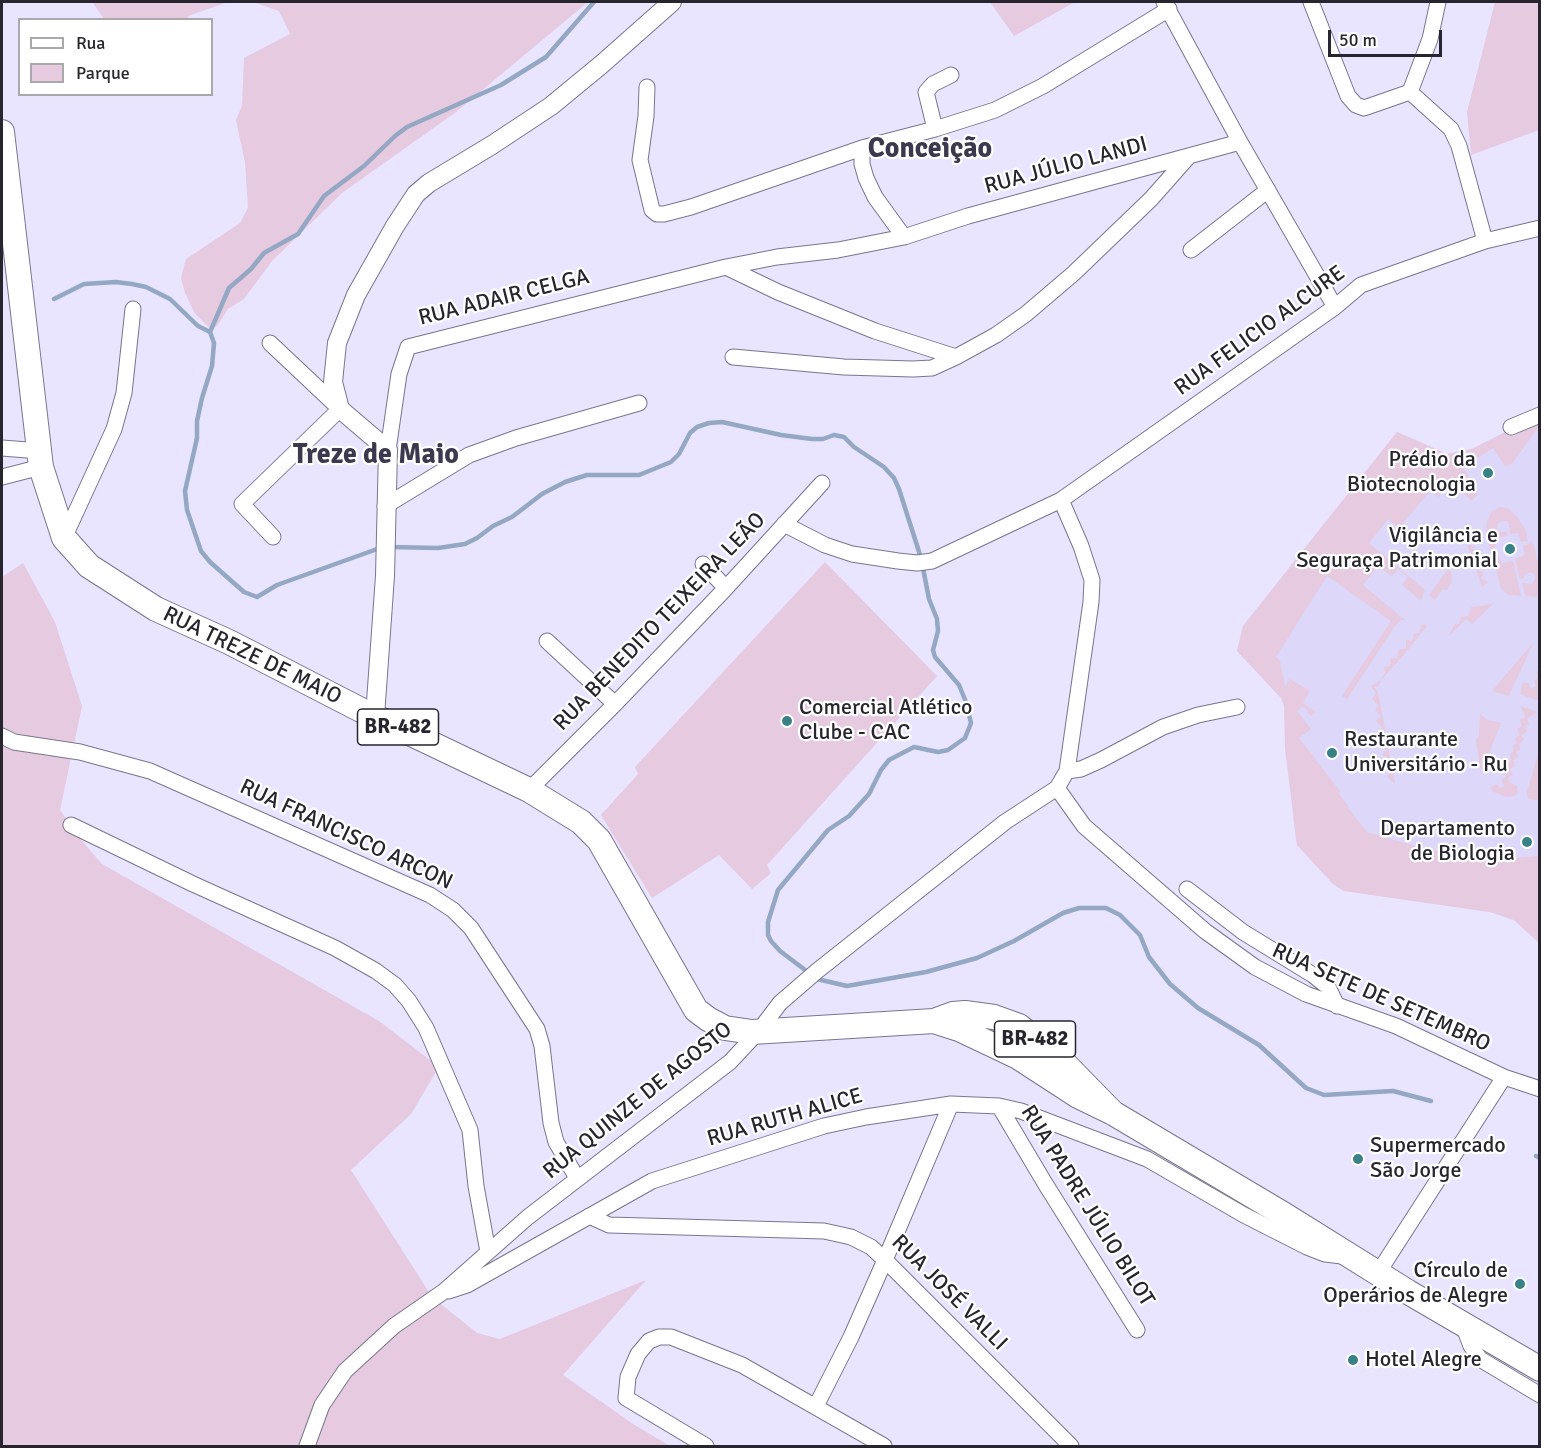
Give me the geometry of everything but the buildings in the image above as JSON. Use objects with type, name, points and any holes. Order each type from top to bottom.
[{"type":"highway","name":"BR-482","points":[[2,132],[7,218],[40,450]]},
{"type":"highway","name":"RUA TREZE DE MAIO","points":[[40,450],[64,538],[89,566],[156,609],[229,642],[529,790],[581,822],[599,840],[696,1010],[725,1028],[758,1032]]},
{"type":"highway","name":"BR-482","points":[[758,1032],[934,1021],[953,1014],[965,1013],[994,1017],[1019,1026],[1034,1038],[1068,1066],[1113,1113]]},
{"type":"highway","name":"BR-482","points":[[934,1021],[958,1029],[1018,1057],[1078,1096],[1113,1113],[1539,1369]]},
{"type":"highway","points":[[1018,1057],[1034,1038]]},
{"type":"street","points":[[340,409],[333,382],[337,343],[356,295],[416,194],[429,183],[551,106],[672,2]]},
{"type":"street","points":[[1311,2],[1348,96],[1356,105],[1364,108],[1410,92],[1430,39],[1438,2]]},
{"type":"street","points":[[647,87],[640,160],[650,205],[657,214],[691,207],[862,148],[995,110],[1043,86],[1166,5],[1240,142],[1335,307]]},
{"type":"street","points":[[934,129],[926,92],[933,84],[951,75]]},
{"type":"street","points":[[1410,92],[1451,129],[1459,146],[1485,242]]},
{"type":"street","name":"RUA JÚLIO LANDI","points":[[726,267],[777,257],[838,250],[904,237],[968,216],[1240,142]]},
{"type":"street","points":[[862,148],[862,164],[874,197],[904,237]]},
{"type":"street","points":[[733,357],[844,367],[932,368],[996,335],[1026,315],[1074,273],[1151,199],[1189,156]]},
{"type":"street","points":[[1191,250],[1268,190]]},
{"type":"street","name":"RUA FELICIO ALCURE","points":[[784,524],[825,545],[852,554],[917,563],[932,561],[1061,500],[1335,307],[1361,285],[1485,242],[1539,228]]},
{"type":"street","points":[[726,267],[778,292],[875,331],[956,357]]},
{"type":"street","name":"RUA ADAIR CELGA","points":[[375,716],[385,560],[388,450],[399,374],[408,346],[726,267]]},
{"type":"street","points":[[64,538],[114,429],[124,393],[133,309]]},
{"type":"street","points":[[270,343],[340,409],[388,450]]},
{"type":"street","points":[[385,506],[468,455],[516,438],[639,403]]},
{"type":"street","points":[[273,537],[242,504],[340,409]]},
{"type":"street","points":[[1511,427],[1539,415]]},
{"type":"street","points":[[2,448],[40,450]]},
{"type":"street","points":[[2,477],[40,450]]},
{"type":"street","name":"RUA BENEDITO TEIXEIRA LEÃO","points":[[529,790],[726,588],[822,483]]},
{"type":"street","points":[[1057,788],[1067,771],[1091,602],[1092,580],[1081,546],[1061,500]]},
{"type":"street","points":[[703,564],[726,588]]},
{"type":"street","points":[[548,641],[615,704]]},
{"type":"street","points":[[1067,771],[1081,769],[1101,760],[1163,727],[1198,715],[1237,707]]},
{"type":"street","name":"RUA FRANCISCO ARCON","points":[[2,736],[14,742],[80,752],[150,771],[430,895],[453,910],[471,928],[537,1029],[542,1046],[551,1123],[556,1142],[577,1178]]},
{"type":"street","name":"RUA QUINZE DE AGOSTO","points":[[443,1292],[577,1178],[730,1062],[758,1032],[780,1003],[811,976],[1005,822],[1057,788]]},
{"type":"street","name":"RUA SETE DE SETEMBRO","points":[[1057,788],[1084,826],[1205,931],[1255,967],[1306,994],[1396,1026],[1504,1077],[1539,1089]]},
{"type":"street","points":[[71,825],[193,884],[335,948],[376,970],[395,985],[409,1001],[426,1028],[471,1130],[476,1186],[488,1252]]},
{"type":"street","points":[[1187,889],[1243,932],[1329,987],[1337,1006]]},
{"type":"street","points":[[1378,1273],[1504,1077]]},
{"type":"street","points":[[816,1406],[851,1337],[951,1104]]},
{"type":"street","name":"RUA RUTH ALICE","points":[[443,1292],[467,1285],[652,1181],[824,1126],[951,1104],[999,1106],[1021,1111],[1147,1160],[1307,1248],[1325,1254],[1352,1258]]},
{"type":"street","name":"RUA PADRE JÚLIO BILOT","points":[[999,1106],[1137,1330]]},
{"type":"street","name":"RUA JOSÉ VALLI","points":[[589,1216],[609,1225],[824,1231],[851,1237],[871,1247],[885,1260],[1071,1446]]},
{"type":"street","points":[[307,1446],[322,1405],[345,1371],[394,1326],[443,1292]]},
{"type":"street","points":[[1463,1325],[1475,1354],[1480,1359],[1539,1395]]},
{"type":"street","points":[[706,1446],[626,1398],[628,1377],[638,1354],[649,1341],[659,1337],[671,1337],[742,1365],[884,1446]]},
{"type":"shaded area","points":[[1539,417],[1539,943],[1514,920],[1490,912],[1344,891],[1333,884],[1297,845],[1293,818],[1322,768],[1298,738],[1281,698],[1237,651],[1243,626],[1397,432],[1447,454],[1472,449]]},
{"type":"green space","points":[[93,2],[228,2],[188,16],[188,18],[103,18]]},
{"type":"green space","points":[[253,2],[588,2],[456,112],[342,193],[272,261],[244,299],[228,309],[217,326],[211,329],[195,314],[185,293],[181,278],[186,259],[240,223],[248,208],[245,162],[236,120],[242,106],[244,58],[290,34],[279,11]]},
{"type":"green space","points":[[990,2],[1075,2],[1014,36]]},
{"type":"green space","points":[[1495,2],[1539,2],[1539,130],[1471,155],[1467,112]]},
{"type":"green space","points":[[1539,417],[1539,426],[1512,464],[1505,466],[1493,448],[1463,467],[1478,493],[1472,501],[1450,482],[1438,497],[1430,491],[1403,523],[1402,531],[1388,519],[1369,543],[1425,590],[1421,601],[1402,585],[1408,577],[1398,569],[1392,576],[1378,566],[1363,585],[1405,620],[1401,620],[1395,626],[1347,699],[1342,696],[1391,621],[1327,576],[1276,657],[1280,661],[1285,687],[1290,679],[1310,691],[1303,703],[1316,712],[1311,716],[1303,706],[1297,711],[1311,729],[1299,738],[1340,791],[1338,793],[1367,832],[1429,850],[1511,858],[1539,856],[1539,943],[1514,920],[1490,912],[1344,891],[1333,884],[1297,845],[1285,749],[1284,706],[1281,698],[1237,651],[1243,626],[1397,432],[1447,454],[1472,449],[1509,430],[1513,436],[1527,429],[1523,423]]},
{"type":"green space","points":[[1501,507],[1509,509],[1517,517],[1525,529],[1528,541],[1521,542],[1518,533],[1510,534],[1509,524],[1507,521],[1502,521],[1498,523],[1497,528],[1499,532],[1506,532],[1508,535],[1496,539],[1495,548],[1490,551],[1486,533],[1487,521],[1492,511]]},
{"type":"green space","points":[[1465,522],[1471,528],[1464,536],[1473,539],[1469,544],[1475,547],[1472,553],[1478,556],[1475,562],[1482,565],[1478,570],[1484,573],[1481,579],[1488,582],[1484,586],[1482,586],[1463,534],[1466,529]]},
{"type":"green space","points":[[1531,543],[1534,545],[1539,568],[1539,597],[1526,596],[1522,583],[1532,584],[1536,578],[1530,572],[1520,579],[1515,559],[1525,555],[1523,546]]},
{"type":"green space","points":[[1497,550],[1501,563],[1513,561],[1521,596],[1508,595],[1501,588],[1493,559]]},
{"type":"green space","name":"Comercial Atlético Clube - CAC","points":[[825,562],[937,676],[767,865],[771,873],[752,889],[719,855],[652,898],[601,815],[638,774],[635,767]]},
{"type":"green space","points":[[23,563],[55,622],[82,706],[60,810],[83,842],[102,864],[379,1021],[439,1067],[411,1114],[351,1170],[432,1297],[477,1333],[500,1339],[646,1280],[563,1375],[633,1424],[670,1446],[2,1446],[2,577]]},
{"type":"green space","points":[[1448,569],[1451,572],[1452,582],[1447,590],[1442,589],[1435,600],[1429,595]]},
{"type":"green space","points":[[1493,604],[1472,624],[1466,619],[1448,637],[1455,624],[1459,624],[1461,617],[1468,616],[1471,607]]},
{"type":"green space","points":[[1425,624],[1427,626],[1381,680],[1385,673],[1384,667],[1390,666],[1391,658],[1397,658],[1399,649],[1406,649],[1406,640],[1412,641],[1414,633],[1419,633],[1421,625]]},
{"type":"green space","points":[[1533,643],[1509,696],[1492,691]]},
{"type":"green space","points":[[1539,670],[1539,701],[1520,694],[1523,683],[1529,683],[1531,689],[1536,686],[1534,681],[1538,678],[1536,672]]},
{"type":"green space","points":[[1381,680],[1379,686],[1374,687],[1378,692],[1395,784],[1387,777],[1390,772],[1385,767],[1388,758],[1382,755],[1386,750],[1380,744],[1384,739],[1378,732],[1382,727],[1376,721],[1381,716],[1375,710],[1379,705],[1372,699],[1376,693],[1371,686]]},
{"type":"green space","points":[[1520,706],[1538,712],[1527,718],[1529,724],[1525,726],[1527,732],[1521,735],[1524,740],[1519,744],[1520,749],[1516,752],[1519,757],[1513,760],[1515,766],[1510,769],[1513,775],[1508,777],[1510,783],[1517,786],[1518,793],[1506,797],[1490,788],[1496,784],[1500,788],[1504,786],[1501,780],[1506,777],[1504,771],[1509,768],[1507,763],[1511,760],[1510,754],[1514,751],[1512,746],[1517,743],[1515,738],[1520,735],[1517,729],[1522,726],[1520,720],[1526,717]]},
{"type":"green space","points":[[1480,714],[1488,720],[1501,723],[1481,773],[1476,740],[1479,736]]},
{"type":"green space","points":[[1539,751],[1539,800],[1528,799],[1527,792]]},
{"type":"waterway","points":[[380,548],[277,585],[257,597],[244,592],[201,551],[187,510],[185,491],[197,438],[197,421],[212,366],[214,343],[210,332],[229,288],[251,269],[264,253],[298,234],[324,196],[364,166],[407,127],[501,85],[546,57],[594,2]]},
{"type":"waterway","points":[[54,299],[84,284],[116,282],[132,284],[146,287],[170,299],[198,326],[210,332]]},
{"type":"waterway","points":[[391,547],[438,548],[465,544],[512,517],[542,494],[565,482],[587,475],[639,475],[671,462],[679,454],[690,433],[697,427],[709,423],[722,422],[781,435],[812,439],[823,439],[834,435],[844,437],[854,447],[884,467],[894,478],[899,489],[921,558],[929,599],[937,619],[938,631],[933,650],[935,657],[959,685],[971,723],[965,738],[948,750],[938,752],[914,747],[889,760],[881,770],[869,794],[849,816],[828,830],[778,890],[768,922],[768,935],[771,941],[780,951],[817,979],[847,986],[926,972],[977,958],[1014,941],[1063,913],[1079,908],[1106,908],[1120,915],[1140,935],[1149,957],[1170,984],[1198,1008],[1259,1045],[1306,1088],[1324,1095],[1393,1091],[1431,1101]]},
{"type":"waterway","points":[[1536,1156],[1540,1158]]},
{"type":"place","name":"Prédio da Biotecnologia","points":[[1488,473]]},
{"type":"place","name":"Vigilância e Seguraça Patrimonial","points":[[1510,549]]},
{"type":"place","name":"Comercial Atlético Clube - CAC","points":[[787,721]]},
{"type":"place","name":"Restaurante Universitário - Ru","points":[[1332,753]]},
{"type":"place","name":"Departamento de Biologia","points":[[1527,842]]},
{"type":"place","name":"Supermercado São Jorge","points":[[1358,1159]]},
{"type":"place","name":"Círculo de Operários de Alegre","points":[[1520,1284]]},
{"type":"place","name":"Hotel Alegre","points":[[1353,1360]]},
{"type":"district","name":"Conceição","points":[[930,150]]},
{"type":"district","name":"Treze de Maio","points":[[376,456]]}]
